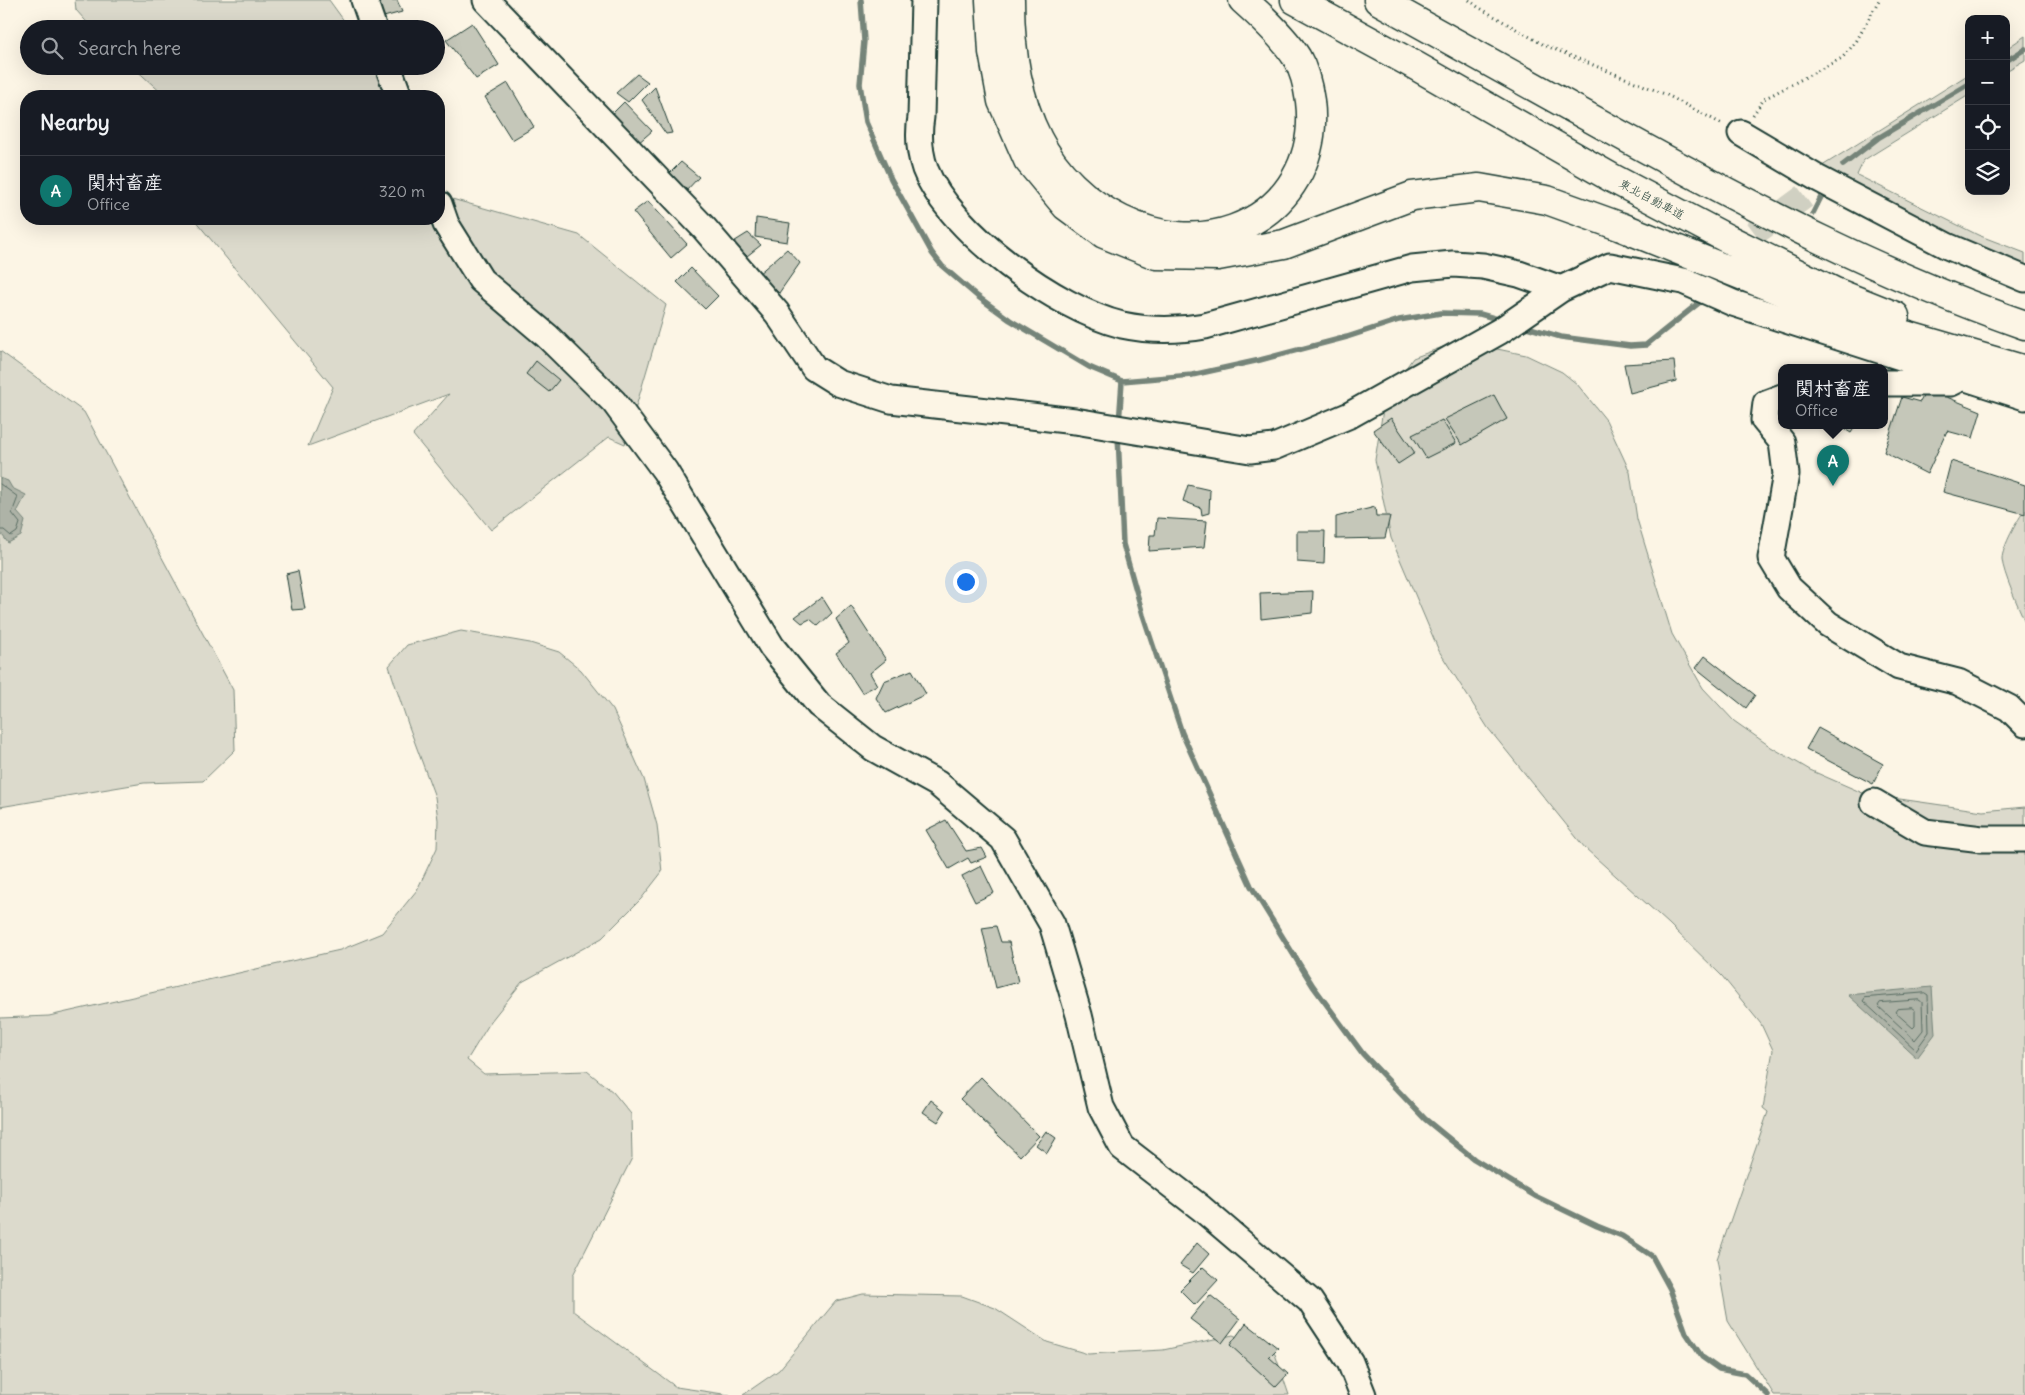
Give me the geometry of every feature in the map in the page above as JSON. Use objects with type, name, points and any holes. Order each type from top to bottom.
[{"type":"highway","points":[[990,0],[993,52],[1002,101],[1028,160],[1066,206],[1104,234],[1156,255],[1218,256],[1284,244],[1412,196],[1479,188],[1547,200],[1619,226],[1850,319],[2025,370]]},
{"type":"highway","points":[[1010,0],[1010,17],[1017,75],[1027,111],[1038,140],[1052,161],[1069,182],[1089,200],[1112,215],[1132,226],[1178,236],[1205,235],[1233,230],[1256,220],[1278,202],[1297,176],[1309,149],[1312,121],[1308,88],[1297,58],[1264,19],[1243,0]]},
{"type":"highway","name":"東北自動車道","points":[[1296,0],[1612,178],[1726,238],[1835,292],[1974,349],[2025,366]]},
{"type":"highway","points":[[1378,0],[1701,179],[1842,252],[1970,306],[2025,325]]},
{"type":"highway","points":[[1399,0],[1510,74]]},
{"type":"street","points":[[364,0],[371,20]]},
{"type":"street","points":[[486,0],[704,228],[777,313],[814,368],[838,383],[891,400],[1075,421],[1250,450],[1274,447],[1350,415],[1500,331],[1561,289],[1610,266],[1696,280],[1723,299],[2025,397]]},
{"type":"street","points":[[924,0],[921,116],[918,136],[926,169],[939,193],[961,222],[1018,273],[1097,317],[1122,325],[1179,331],[1205,326],[1412,268],[1453,264],[1483,266],[1519,274],[1561,289]]},
{"type":"street","points":[[391,75],[397,90]]},
{"type":"street","points":[[1741,134],[1812,186],[2025,279]]},
{"type":"street","points":[[445,221],[481,280],[547,336],[614,402],[665,471],[772,647],[819,706],[874,748],[938,784],[1003,839],[1052,924],[1079,1015],[1101,1107],[1122,1147],[1201,1208],[1310,1301],[1350,1362],[1363,1395]]},
{"type":"street","points":[[1888,383],[1951,382],[1964,377]]},
{"type":"street","points":[[1778,398],[1766,403],[1764,420],[1782,442],[1786,474],[1771,558],[1789,588],[1828,624],[1899,668],[1958,682],[2009,708],[2025,724]]},
{"type":"street","points":[[1874,802],[1925,832],[1982,839],[2025,839]]},
{"type":"path","points":[[1469,0],[1544,45],[1667,96],[1741,134],[1764,99],[1842,58],[1856,42],[1879,0]]},
{"type":"shaded area","points":[[75,0],[329,0],[343,20],[85,20],[76,10]]},
{"type":"shaded area","points":[[2025,36],[2025,60],[2010,69],[2010,60],[2010,46]]},
{"type":"shaded area","points":[[142,75],[378,75],[386,90],[158,90]]},
{"type":"shaded area","points":[[1965,77],[1965,97],[1864,160],[1857,175],[1978,235],[2025,253],[2025,268],[1989,255],[1819,168]]},
{"type":"shaded area","points":[[445,197],[579,235],[666,305],[625,444],[609,437],[491,530],[413,435],[449,394],[308,446],[333,387],[199,225],[445,225]]},
{"type":"shaded area","points":[[1459,341],[1526,355],[1562,372],[1577,384],[1606,420],[1630,472],[1637,519],[1672,634],[1703,688],[1734,721],[1771,747],[1810,770],[1865,794],[1983,811],[2025,807],[2025,1395],[1774,1395],[1728,1321],[1717,1259],[1768,1112],[1763,1108],[1773,1050],[1761,1024],[1722,976],[1669,924],[1585,848],[1488,728],[1439,651],[1391,538],[1375,460],[1385,397],[1413,358]]},
{"type":"shaded area","points":[[0,351],[84,412],[233,690],[235,750],[203,781],[144,783],[0,807]]},
{"type":"shaded area","points":[[2025,510],[2025,622],[2008,581],[2002,559],[2011,533]]},
{"type":"shaded area","points":[[461,631],[530,643],[559,652],[581,670],[613,710],[644,779],[657,825],[662,872],[641,899],[602,938],[522,982],[491,1021],[467,1060],[484,1074],[587,1071],[613,1092],[631,1114],[632,1158],[573,1275],[573,1311],[676,1387],[730,1395],[0,1395],[0,1018],[49,1016],[340,950],[382,933],[417,890],[437,848],[438,820],[435,797],[389,666],[407,645]]},
{"type":"shaded area","points":[[863,1294],[962,1296],[995,1308],[1047,1342],[1088,1354],[1163,1350],[1233,1335],[1275,1354],[1289,1395],[743,1395],[779,1370],[836,1301]]},
{"type":"water","points":[[0,478],[8,481],[12,488],[26,495],[17,512],[25,521],[21,536],[8,543],[0,532]]},
{"type":"water","points":[[1932,987],[1935,1034],[1917,1058],[1848,995]]},
{"type":"building","points":[[374,0],[397,0],[402,12],[380,18]]},
{"type":"building","points":[[472,23],[499,65],[476,79],[446,40]]},
{"type":"building","points":[[637,74],[648,82],[628,102],[616,93]]},
{"type":"building","points":[[508,83],[534,127],[512,140],[485,97]]},
{"type":"building","points":[[655,87],[672,133],[666,134],[642,100]]},
{"type":"building","points":[[624,102],[652,131],[637,144],[610,116]]},
{"type":"building","points":[[681,162],[699,177],[685,192],[667,176]]},
{"type":"building","points":[[648,201],[687,244],[671,258],[633,212]]},
{"type":"building","points":[[756,218],[790,223],[787,242],[755,237]]},
{"type":"building","points":[[748,233],[761,245],[747,256],[732,243]]},
{"type":"building","points":[[787,249],[800,263],[779,293],[757,275]]},
{"type":"building","points":[[691,268],[718,296],[705,309],[677,282]]},
{"type":"building","points":[[536,361],[559,380],[549,392],[526,374]]},
{"type":"building","points":[[1674,361],[1676,381],[1630,393],[1624,364]]},
{"type":"building","points":[[1927,389],[1981,411],[1973,438],[1947,431],[1927,474],[1884,452],[1902,397],[1920,402]]},
{"type":"building","points":[[1494,395],[1507,419],[1462,445],[1445,419]]},
{"type":"building","points":[[1391,418],[1415,453],[1398,464],[1373,430]]},
{"type":"building","points":[[1442,420],[1456,443],[1426,458],[1412,435]]},
{"type":"building","points":[[1844,429],[1854,429],[1851,433]]},
{"type":"building","points":[[1951,461],[2025,485],[2025,514],[1943,492]]},
{"type":"building","points":[[1188,485],[1210,490],[1209,513],[1202,515],[1201,508],[1183,501]]},
{"type":"building","points":[[1375,507],[1376,516],[1390,516],[1385,538],[1336,539],[1336,517]]},
{"type":"building","points":[[1157,518],[1207,521],[1204,547],[1149,551],[1150,535],[1155,535]]},
{"type":"building","points":[[1297,531],[1325,531],[1324,564],[1297,562]]},
{"type":"building","points":[[298,571],[305,609],[292,610],[286,574]]},
{"type":"building","points":[[1313,591],[1312,613],[1261,619],[1260,593]]},
{"type":"building","points":[[822,597],[832,613],[818,626],[810,619],[802,623],[795,617]]},
{"type":"building","points":[[851,606],[886,660],[870,673],[877,685],[862,693],[836,653],[849,643],[836,619]]},
{"type":"building","points":[[1705,656],[1755,695],[1746,708],[1696,668]]},
{"type":"building","points":[[912,670],[926,694],[886,713],[876,698],[884,681]]},
{"type":"building","points":[[1818,728],[1883,764],[1873,784],[1806,749]]},
{"type":"building","points":[[946,820],[966,851],[982,848],[987,857],[971,863],[968,858],[949,869],[926,830]]},
{"type":"building","points":[[981,866],[994,893],[975,902],[962,876]]},
{"type":"building","points":[[996,926],[1001,942],[1009,942],[1018,982],[996,988],[982,928]]},
{"type":"building","points":[[981,1077],[1039,1136],[1020,1156],[960,1099]]},
{"type":"building","points":[[931,1100],[945,1111],[938,1122],[923,1112]]},
{"type":"building","points":[[1046,1131],[1056,1138],[1047,1153],[1036,1145]]},
{"type":"building","points":[[1197,1243],[1209,1254],[1193,1273],[1180,1265]]},
{"type":"building","points":[[1203,1267],[1218,1280],[1195,1305],[1180,1290]]},
{"type":"building","points":[[1210,1295],[1240,1319],[1222,1343],[1190,1319]]},
{"type":"building","points":[[1246,1323],[1278,1348],[1269,1357],[1288,1374],[1276,1387],[1230,1345]]},
{"type":"waterway","points":[[861,0],[864,41],[860,84],[866,122],[891,179],[932,253],[942,266],[977,296],[1010,320],[1089,367],[1122,381],[1192,375],[1260,360],[1347,337],[1399,320],[1441,313],[1480,314],[1501,320]]},
{"type":"waterway","points":[[2008,60],[2025,49]]},
{"type":"waterway","points":[[1843,165],[1878,138],[1965,86]]},
{"type":"waterway","points":[[1813,213],[1822,195]]},
{"type":"waterway","points":[[1520,325],[1561,337],[1630,346],[1646,345],[1705,298]]},
{"type":"waterway","points":[[1119,424],[1122,381]]},
{"type":"waterway","points":[[1118,435],[1123,544],[1143,615],[1182,733],[1251,886],[1313,986],[1363,1054],[1425,1119],[1474,1159],[1535,1196],[1622,1236],[1652,1256],[1670,1289],[1686,1333],[1702,1357],[1719,1369],[1745,1374],[1768,1395]]},
{"type":"tunnel","points":[[1725,255],[1808,194]]},
{"type":"place","name":"関村畜産","points":[[1833,486]]}]
